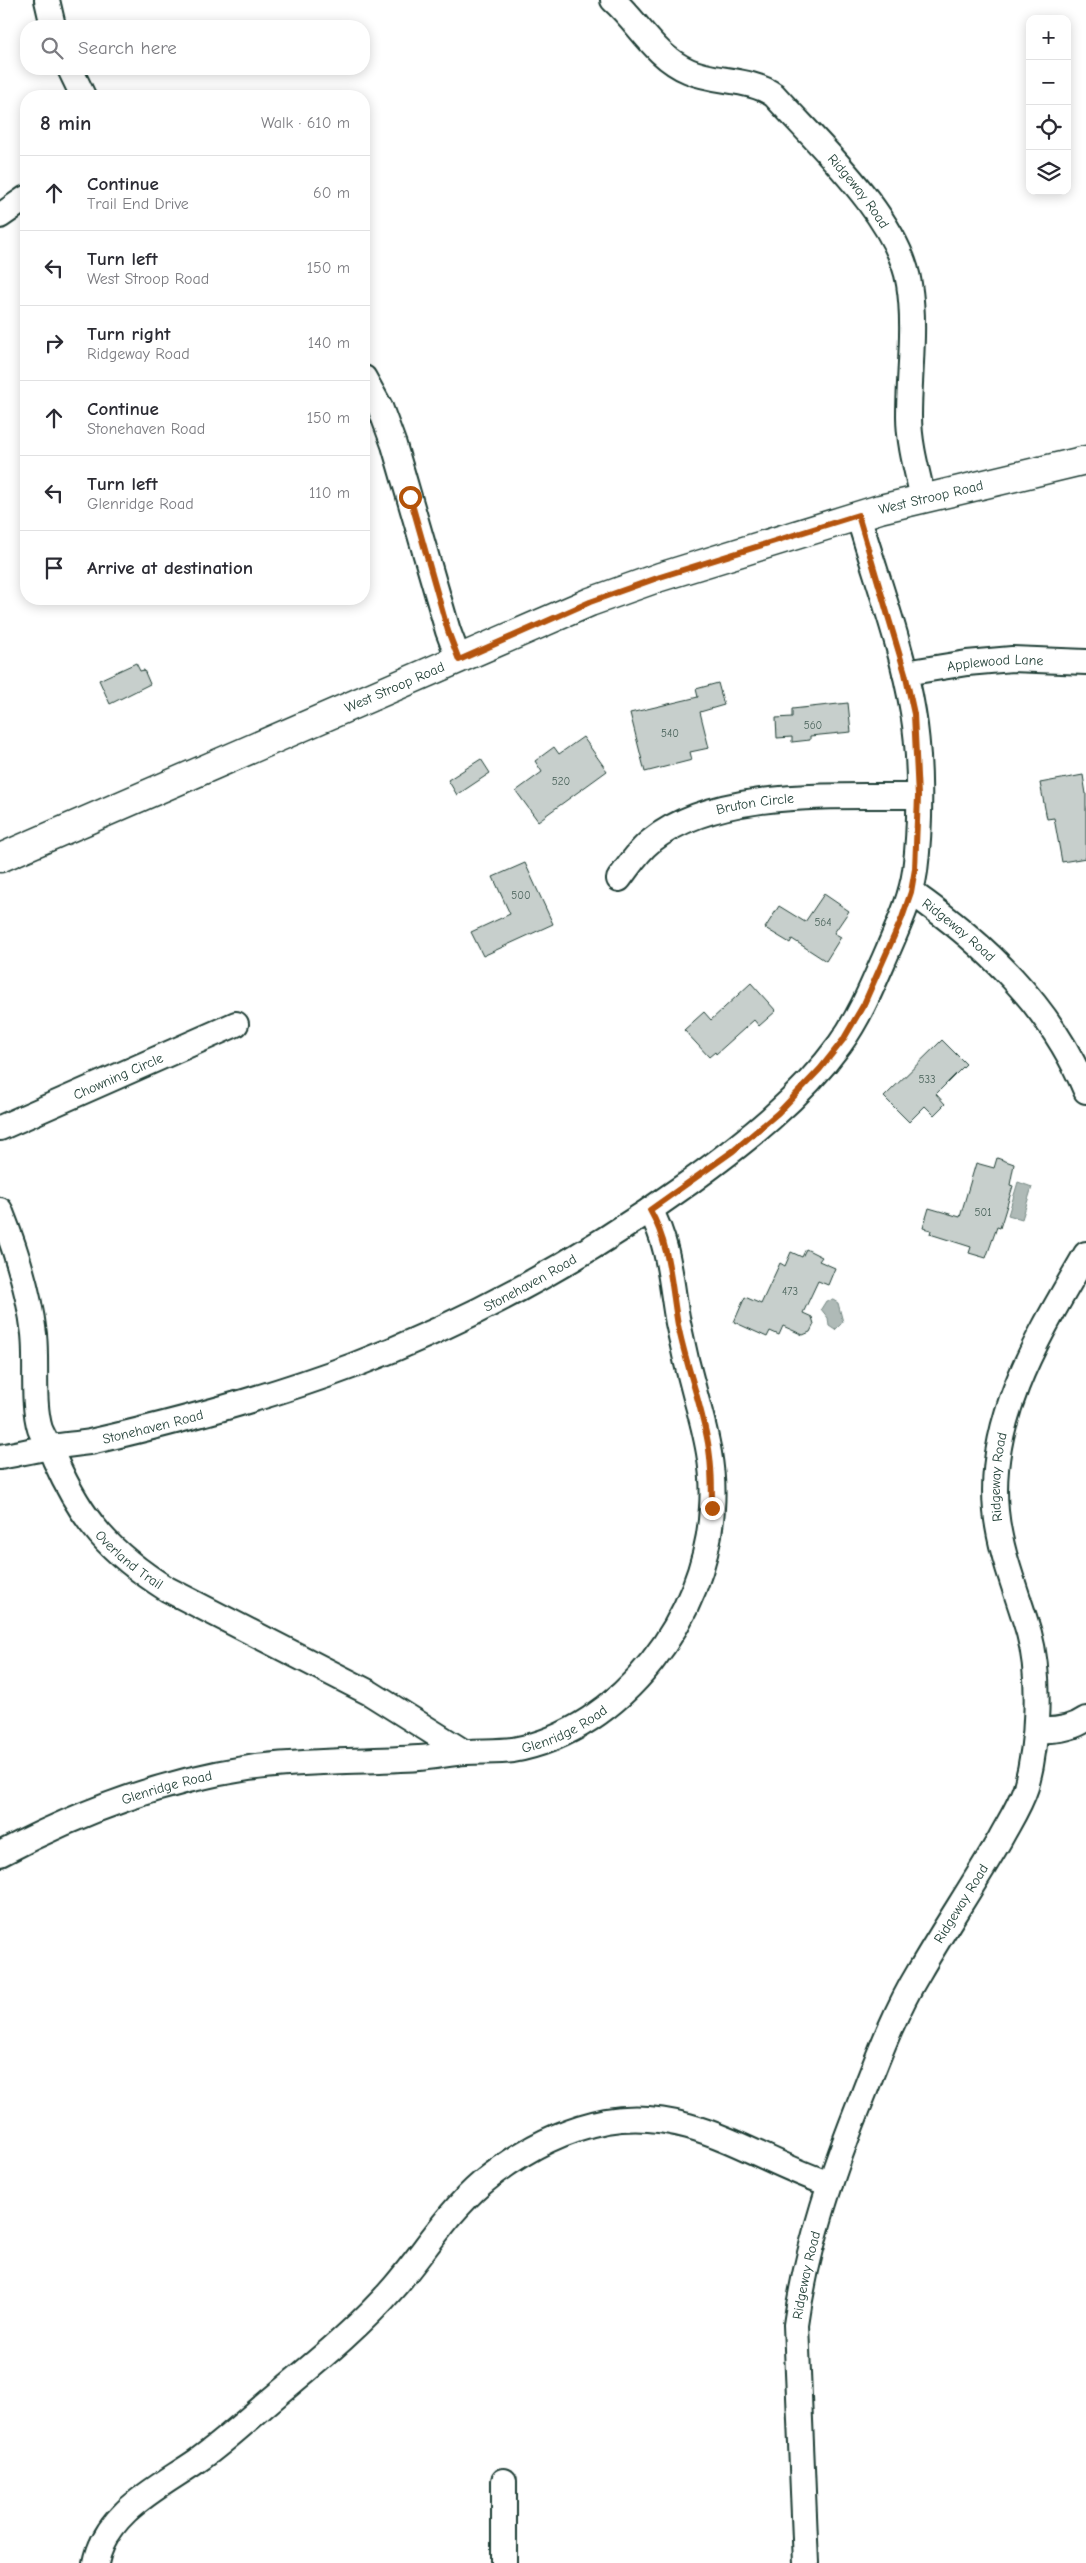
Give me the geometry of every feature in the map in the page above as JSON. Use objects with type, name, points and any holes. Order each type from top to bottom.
[{"type":"main road","name":"West Stroop Road","points":[[0,858],[590,602],[660,577],[858,515],[1086,460]]},
{"type":"street","points":[[46,0],[51,20]]},
{"type":"street","name":"Ridgeway Road","points":[[614,0],[665,58],[688,71],[764,88],[774,95],[872,204],[890,232],[902,256],[909,282],[912,312],[909,418],[914,456],[923,498]]},
{"type":"street","points":[[73,75],[80,90]]},
{"type":"street","points":[[0,216],[20,202]]},
{"type":"street","points":[[370,389],[380,408],[394,446],[448,631],[459,660]]},
{"type":"street","name":"Ridgeway Road","points":[[858,515],[905,673],[914,714],[918,796],[915,869],[911,892],[950,919],[981,945],[1024,990],[1066,1051],[1086,1090]]},
{"type":"street","name":"Applewood Lane","points":[[905,673],[967,662],[1012,659],[1086,662]]},
{"type":"street","name":"Bruton Circle","points":[[619,879],[650,842],[672,826],[696,815],[737,805],[771,800],[918,796]]},
{"type":"street","name":"Stonehaven Road","points":[[0,1457],[86,1442],[199,1413],[290,1387],[350,1367],[490,1307],[556,1270],[650,1210],[733,1151],[778,1113],[820,1069],[843,1040],[864,1004],[902,918],[911,892]]},
{"type":"street","name":"Chowning Circle","points":[[0,1128],[236,1024]]},
{"type":"street","name":"Overland Trail","points":[[0,1210],[16,1250],[27,1290],[34,1334],[40,1428],[70,1494],[89,1523],[110,1547],[138,1571],[167,1589],[370,1693],[464,1752]]},
{"type":"street","name":"Glenridge Road","points":[[0,1854],[84,1814],[147,1791],[200,1777],[250,1768],[312,1761],[420,1758],[464,1752],[511,1750],[563,1733],[615,1700],[640,1675],[663,1646],[683,1613],[698,1580],[707,1545],[712,1508],[708,1442],[678,1325],[665,1244],[659,1226],[650,1210]]},
{"type":"street","name":"Ridgeway Road","points":[[806,2563],[796,2325],[799,2301],[830,2184],[885,2041],[910,1987],[1016,1811],[1026,1788],[1036,1730],[1034,1662],[1029,1635],[1003,1552],[996,1511],[995,1478],[1002,1432],[1012,1397],[1042,1332],[1086,1254]]},
{"type":"street","points":[[1036,1730],[1053,1731],[1075,1725],[1086,1719]]},
{"type":"street","points":[[96,2563],[105,2535],[120,2517],[148,2493],[231,2436],[331,2350],[396,2285],[453,2212],[481,2184],[508,2163],[541,2144],[576,2129],[606,2121],[638,2118],[669,2120],[742,2144],[802,2175],[830,2184]]},
{"type":"street","points":[[504,2481],[504,2563]]},
{"type":"shaded area","points":[[1018,1182],[1032,1187],[1022,1219],[1008,1215]]},
{"type":"shaded area","points":[[833,1300],[838,1303],[843,1322],[835,1330],[829,1326],[828,1318],[821,1309],[826,1301]]},
{"type":"building","points":[[136,663],[140,671],[144,670],[150,684],[110,704],[99,680]]},
{"type":"building","points":[[718,683],[724,705],[700,712],[709,748],[690,752],[692,760],[645,772],[630,713],[698,697],[696,689]]},
{"type":"building","points":[[848,703],[851,732],[810,736],[810,740],[792,742],[792,737],[777,738],[776,718],[792,717],[792,709]]},
{"type":"building","points":[[583,737],[607,771],[538,821],[516,791],[542,772],[535,761],[554,747],[559,754]]},
{"type":"building","points":[[481,759],[490,773],[457,795],[448,780]]},
{"type":"building","points":[[1083,775],[1086,794],[1086,858],[1062,862],[1054,818],[1047,819],[1040,783]]},
{"type":"building","points":[[525,863],[553,924],[483,956],[471,932],[510,914],[493,877]]},
{"type":"building","points":[[824,894],[849,911],[834,933],[841,937],[826,961],[792,939],[790,943],[765,928],[779,906],[805,922]]},
{"type":"building","points":[[751,983],[776,1011],[759,1026],[754,1020],[716,1054],[715,1052],[709,1057],[684,1030],[704,1012],[711,1020]]},
{"type":"building","points":[[942,1040],[966,1064],[936,1094],[945,1104],[934,1115],[925,1106],[909,1122],[884,1097]]},
{"type":"building","points":[[997,1158],[1014,1164],[1010,1185],[1013,1186],[1000,1228],[997,1227],[986,1258],[969,1253],[971,1247],[930,1234],[931,1230],[923,1228],[929,1208],[960,1217],[976,1163],[994,1168]]},
{"type":"building","points":[[806,1249],[822,1257],[819,1261],[835,1268],[828,1285],[818,1281],[803,1313],[812,1317],[814,1324],[810,1332],[803,1335],[783,1326],[779,1335],[770,1331],[767,1337],[734,1322],[745,1297],[761,1304],[780,1263],[785,1266],[791,1252],[802,1257]]},
{"type":"route","points":[[410,497],[448,631],[459,660],[590,602],[660,577],[858,515],[905,673],[913,712],[918,753],[915,869],[911,892],[902,918],[864,1004],[843,1040],[820,1069],[778,1113],[733,1151],[650,1210],[659,1226],[665,1244],[678,1325],[708,1442],[712,1475],[712,1508]]}]
